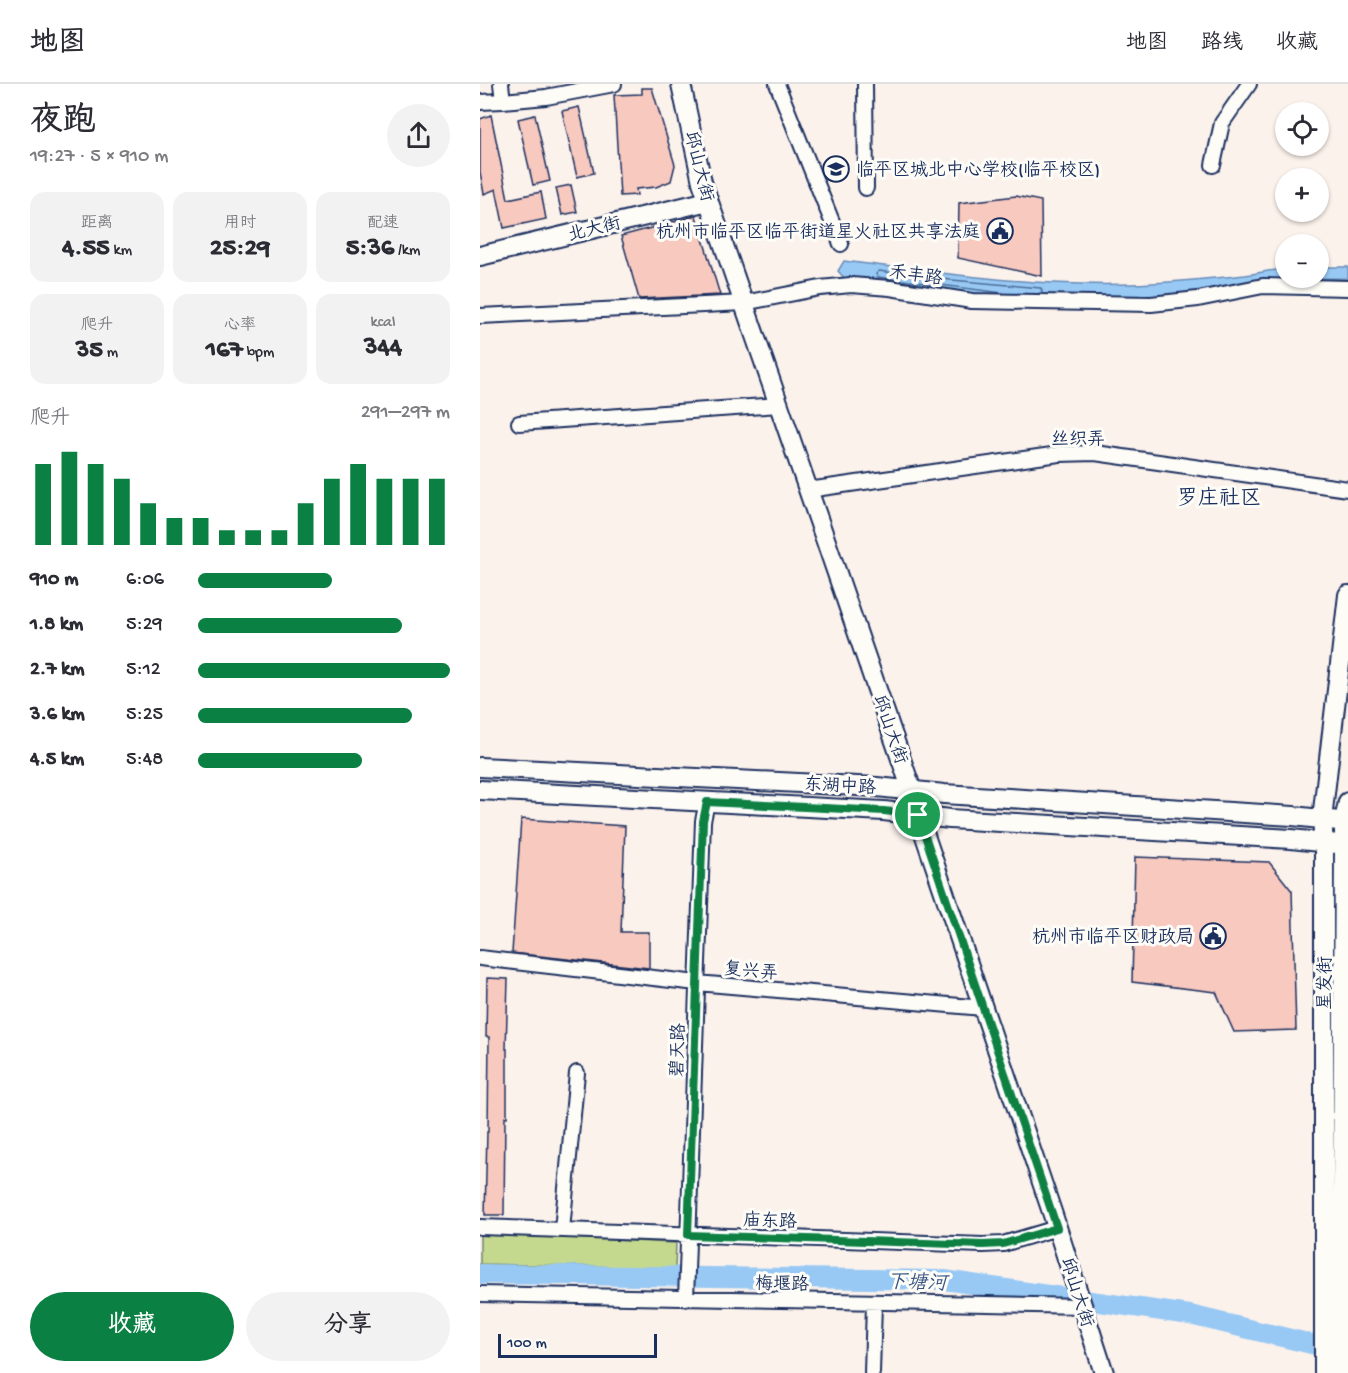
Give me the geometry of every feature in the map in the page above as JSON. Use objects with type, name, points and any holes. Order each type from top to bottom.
[{"type":"main road","name":"邱山大街","points":[[681,84],[708,201],[909,782],[1104,1373]]},
{"type":"main road","name":"北大街","points":[[480,256],[708,201]]},
{"type":"main road","name":"星发街","points":[[1324,1373],[1324,843],[1322,819],[1348,595]]},
{"type":"main road","name":"东湖中路","points":[[480,767],[877,787],[909,782],[944,794],[1346,822]]},
{"type":"main road","name":"东湖中路","points":[[480,790],[884,811],[950,819],[1291,838],[1346,845]]},
{"type":"main road","points":[[1341,1373],[1345,1332],[1341,1311],[1348,802]]},
{"type":"street","points":[[501,84],[503,101]]},
{"type":"street","points":[[480,102],[546,97],[614,84]]},
{"type":"street","points":[[777,84],[841,244]]},
{"type":"street","points":[[865,84],[866,188]]},
{"type":"street","points":[[1213,165],[1222,123],[1249,84]]},
{"type":"street","name":"禾丰路","points":[[480,316],[744,303],[820,288],[851,285],[890,288],[972,301],[1151,304],[1198,299],[1263,286],[1348,288]]},
{"type":"street","points":[[519,423],[779,405]]},
{"type":"street","name":"丝织弄","points":[[808,490],[1059,454],[1095,453],[1348,489]]},
{"type":"street","name":"碧天路","points":[[686,1299],[703,821],[707,802]]},
{"type":"street","name":"复兴弄","points":[[480,958],[697,983],[983,1008]]},
{"type":"street","points":[[562,1230],[577,1073]]},
{"type":"street","name":"庙东路","points":[[480,1227],[688,1239],[983,1245],[1003,1244],[1057,1228]]},
{"type":"street","name":"梅堰路","points":[[480,1294],[1082,1306]]},
{"type":"street","points":[[872,1373],[874,1303]]},
{"type":"green space","points":[[480,1234],[676,1243],[675,1268],[480,1264]]},
{"type":"water","points":[[844,261],[987,278],[1059,283],[1160,283],[1275,270],[1275,280],[1244,283],[1198,297],[1012,300],[845,279],[838,271]]},
{"type":"water","points":[[1329,267],[1348,267],[1348,278],[1329,278]]},
{"type":"building","points":[[642,88],[652,88],[675,165],[671,181],[656,187],[636,189],[637,195],[620,196],[614,95],[642,94]]},
{"type":"building","points":[[579,107],[594,173],[577,177],[562,111]]},
{"type":"building","points":[[491,115],[508,199],[541,192],[546,219],[504,228],[496,189],[484,194],[480,172],[480,119]]},
{"type":"building","points":[[535,115],[550,181],[533,185],[518,119]]},
{"type":"building","points":[[571,185],[577,212],[562,215],[556,188]]},
{"type":"building","name":"杭州市临平区临平街道星火社区共享法庭","points":[[1016,196],[1041,201],[1042,276],[958,258],[959,203]]},
{"type":"building","points":[[696,216],[720,295],[639,299],[621,236]]},
{"type":"building","points":[[521,819],[625,826],[621,932],[649,932],[649,968],[512,953]]},
{"type":"building","name":"杭州市临平区财政局","points":[[1135,857],[1269,862],[1292,891],[1296,1030],[1234,1032],[1216,992],[1132,982]]},
{"type":"building","points":[[487,978],[508,979],[504,1215],[485,1215],[489,1037],[486,1037]]},
{"type":"waterway","name":"下塘河","points":[[480,1274],[944,1280],[1190,1315],[1341,1351]]},
{"type":"place","name":"临平区城北中心学校(临平校区)","points":[[836,169]]},
{"type":"place","name":"杭州市临平区临平街道星火社区共享法庭","points":[[1000,231]]},
{"type":"place","name":"杭州市临平区财政局","points":[[1213,936]]},
{"type":"district","name":"罗庄社区","points":[[1219,497]]},
{"type":"route","points":[[707,802],[884,811],[918,815],[1057,1228],[1003,1244],[983,1245],[688,1235],[703,821],[707,802]]}]
